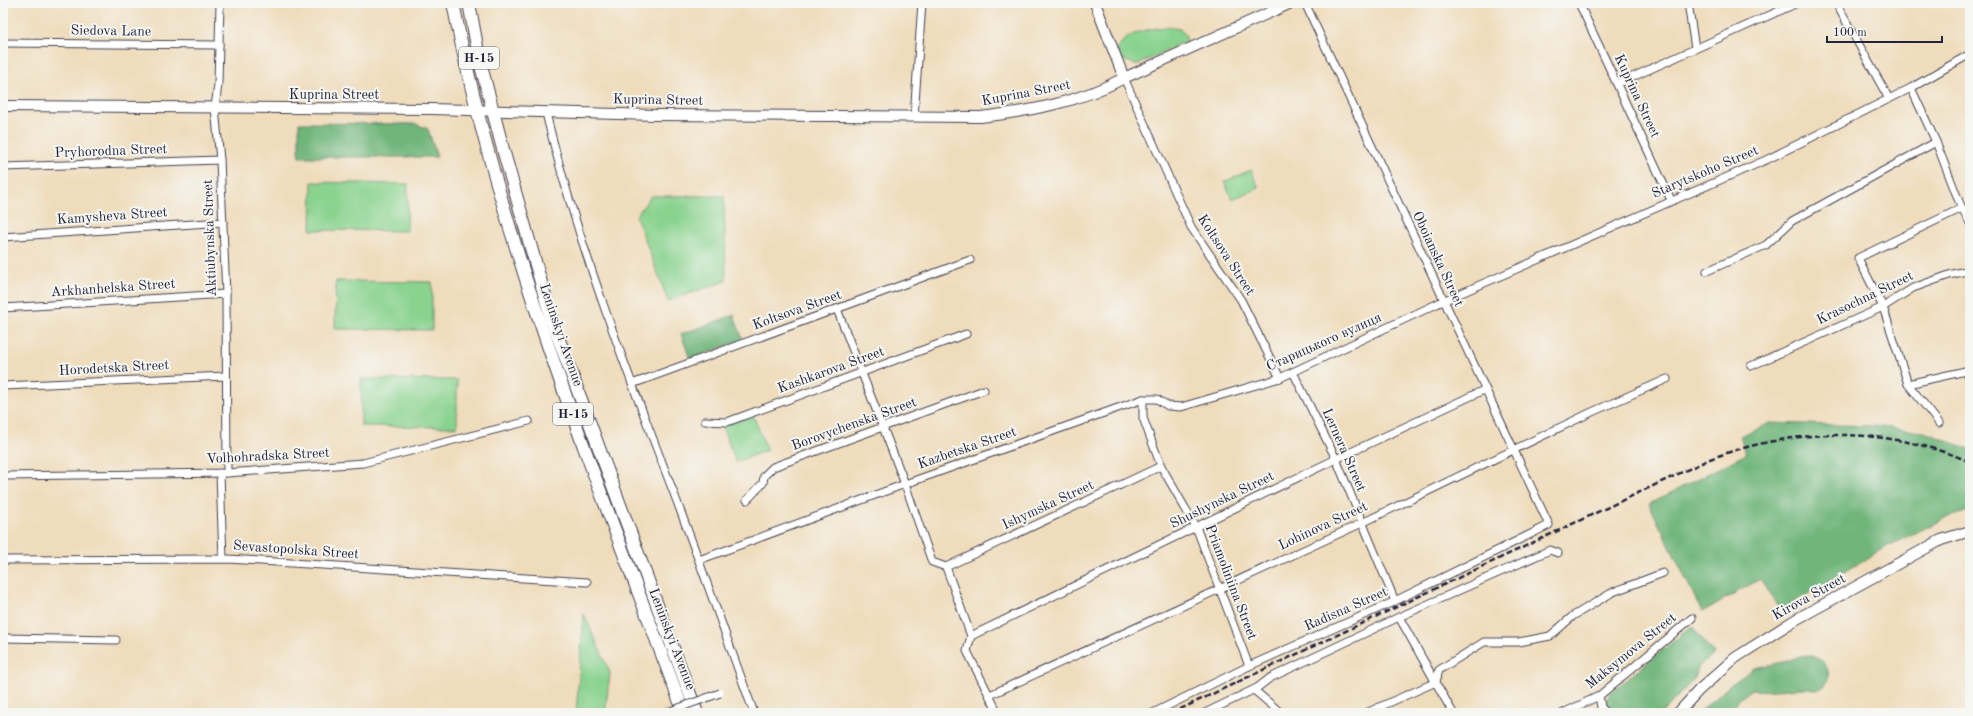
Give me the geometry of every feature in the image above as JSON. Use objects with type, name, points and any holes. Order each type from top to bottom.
[{"type":"main road","name":"Leninskyi Avenue","points":[[453,3],[476,111],[539,324],[684,713]]},
{"type":"main road","name":"Leninskyi Avenue","points":[[469,3],[480,62],[552,321],[697,713]]},
{"type":"main road","points":[[1095,3],[1124,78]]},
{"type":"main road","name":"Kuprina Street","points":[[3,106],[981,117],[1029,110],[1072,100],[1094,93],[1291,3]]},
{"type":"main road","name":"Kirova Street","points":[[1678,713],[1699,690],[1735,658],[1795,620],[1941,540],[1970,531]]},
{"type":"street","name":"Aktiubynska Street","points":[[220,3],[218,84],[215,108],[220,160],[226,294],[223,559]]},
{"type":"street","points":[[914,117],[922,3]]},
{"type":"street","name":"Oboianska Street","points":[[1305,3],[1484,390],[1549,525]]},
{"type":"street","name":"Kuprina Street","points":[[1579,3],[1671,200]]},
{"type":"street","points":[[1688,3],[1695,48]]},
{"type":"street","points":[[1617,84],[1798,3]]},
{"type":"street","points":[[1836,3],[1889,99]]},
{"type":"street","name":"Siedova Lane","points":[[3,43],[219,45]]},
{"type":"street","name":"Starytskoho Street","points":[[1443,301],[1671,200],[1766,160],[1911,88],[1970,54]]},
{"type":"street","name":"Koltsova Street","points":[[1124,78],[1191,227],[1241,300],[1280,378]]},
{"type":"street","points":[[1911,88],[1936,142],[1962,208],[1970,223]]},
{"type":"street","points":[[546,113],[557,158],[610,323],[699,560],[754,713]]},
{"type":"street","points":[[1706,271],[1766,245],[1792,221],[1936,142]]},
{"type":"street","name":"Pryhorodna Street","points":[[3,167],[220,160]]},
{"type":"street","points":[[1939,424],[1908,384],[1883,307],[1858,258],[1962,208]]},
{"type":"street","name":"Kamysheva Street","points":[[3,237],[223,222]]},
{"type":"street","name":"Koltsova Street","points":[[632,384],[970,260]]},
{"type":"street","name":"Krasochna Street","points":[[1752,366],[1883,307],[1912,288],[1949,275],[1970,270]]},
{"type":"street","name":"Arkhanhelska Street","points":[[3,308],[226,294]]},
{"type":"street","name":"Старицького вулиця","points":[[1143,399],[1157,399],[1168,406],[1181,408],[1280,378],[1443,301]]},
{"type":"street","points":[[837,309],[884,427],[932,562],[946,567],[971,636],[967,651],[998,713]]},
{"type":"street","name":"Kashkarova Street","points":[[705,421],[727,422],[966,334]]},
{"type":"street","points":[[1908,384],[1970,370]]},
{"type":"street","name":"Lernera Street","points":[[1293,372],[1336,459],[1393,602]]},
{"type":"street","name":"Horodetska Street","points":[[3,386],[226,376]]},
{"type":"street","name":"Lohinova Street","points":[[990,695],[1362,523],[1513,450],[1667,379]]},
{"type":"street","name":"Borovychenska Street","points":[[748,500],[763,483],[764,476],[773,467],[984,390]]},
{"type":"street","name":"Shushynska Street","points":[[971,636],[1336,459],[1484,390]]},
{"type":"street","name":"Priamoliniina Street","points":[[1143,399],[1143,418],[1161,466],[1196,527],[1249,666]]},
{"type":"street","name":"Kazbetska Street","points":[[699,560],[905,484],[1143,399]]},
{"type":"street","name":"Volhohradska Street","points":[[3,476],[223,473],[363,463],[530,421]]},
{"type":"street","name":"Ishymska Street","points":[[946,567],[1161,466]]},
{"type":"street","name":"Radisna Street","points":[[1153,713],[1249,666],[1393,602],[1549,525]]},
{"type":"street","name":"Radisna Street","points":[[1205,713],[1254,690],[1270,678],[1399,617],[1550,550],[1558,553]]},
{"type":"street","name":"Sevastopolska Street","points":[[3,560],[223,559],[587,582]]},
{"type":"street","points":[[1436,682],[1439,670],[1484,642],[1519,642],[1550,636],[1573,616],[1613,592],[1663,573]]},
{"type":"street","points":[[1399,617],[1452,713]]},
{"type":"street","name":"Maksymova Street","points":[[1563,713],[1599,696],[1692,618]]},
{"type":"street","points":[[3,638],[116,640]]},
{"type":"street","points":[[1366,713],[1436,682]]},
{"type":"street","points":[[1254,690],[1281,713]]},
{"type":"street","points":[[665,713],[720,692]]},
{"type":"street","points":[[1599,696],[1600,707],[1606,713]]},
{"type":"green space","points":[[1167,27],[1180,29],[1186,36],[1186,41],[1139,64],[1121,59],[1117,51],[1124,40],[1146,30]]},
{"type":"green space","points":[[299,123],[416,124],[428,129],[437,157],[299,157]]},
{"type":"green space","points":[[1251,170],[1259,188],[1232,199],[1224,182]]},
{"type":"green space","points":[[312,182],[408,184],[407,231],[311,230]]},
{"type":"green space","points":[[651,196],[724,196],[726,281],[668,301],[636,216]]},
{"type":"green space","points":[[336,281],[432,282],[432,330],[335,329]]},
{"type":"green space","points":[[734,315],[743,340],[690,359],[681,334]]},
{"type":"green space","points":[[361,379],[457,380],[457,427],[361,426]]},
{"type":"green space","points":[[753,415],[767,450],[736,462],[722,427]]},
{"type":"green space","points":[[1770,423],[1874,426],[1924,432],[1970,449],[1970,510],[1944,519],[1888,546],[1781,610],[1760,579],[1702,612],[1649,504],[1746,454],[1740,436]]},
{"type":"green space","points":[[584,614],[610,673],[605,713],[576,713]]},
{"type":"green space","points":[[1692,626],[1714,654],[1698,667],[1695,678],[1662,713],[1614,713],[1604,704],[1610,693]]},
{"type":"green space","points":[[1808,655],[1821,660],[1828,671],[1828,680],[1820,689],[1815,690],[1806,688],[1765,691],[1752,690],[1742,696],[1736,705],[1735,713],[1698,713],[1729,686],[1754,668]]},
{"type":"railway","points":[[1172,713],[1710,459],[1742,448],[1807,436],[1840,435],[1874,437],[1906,442],[1939,450],[1970,462]]}]
